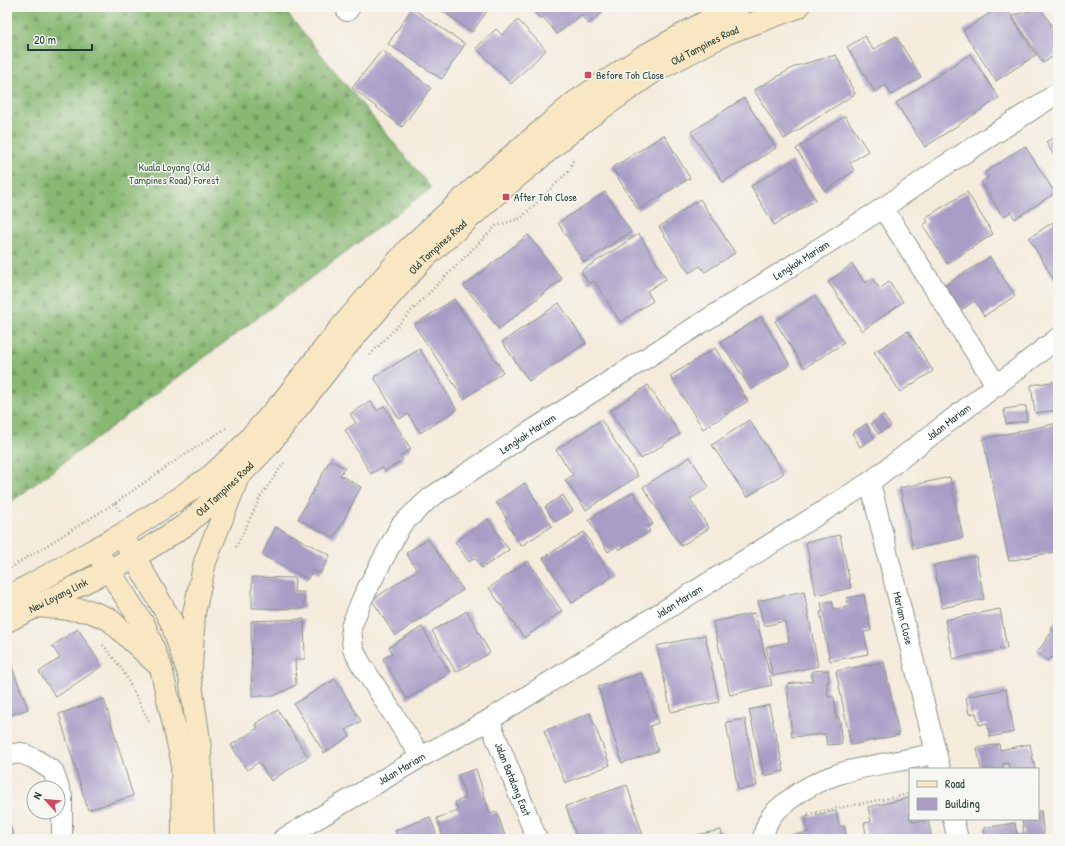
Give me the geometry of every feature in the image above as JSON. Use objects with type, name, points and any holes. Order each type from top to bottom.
[{"type":"street","name":"Old Tampines Road","points":[[95,549],[121,535],[179,498],[212,475],[242,448],[283,401],[338,331],[410,248],[480,182],[574,103],[644,56],[740,7]]},
{"type":"street","name":"Old Tampines Road","points":[[110,571],[187,524],[238,477],[267,447],[347,345],[420,262],[494,196],[585,120],[653,72],[719,18],[798,7]]},
{"type":"street","name":"Lengkok Mariam","points":[[421,757],[361,664],[353,649],[351,627],[363,597],[401,525],[430,498],[531,430],[883,208],[941,168],[1058,93]]},
{"type":"street","points":[[883,208],[997,386]]},
{"type":"street","name":"Jalan Mariam","points":[[283,839],[421,757],[489,720],[870,482],[1058,338]]},
{"type":"street","points":[[190,677],[194,613],[205,562],[238,477]]},
{"type":"street","name":"Mariam Close","points":[[763,839],[765,828],[774,812],[798,792],[825,778],[855,768],[938,761],[870,482]]},
{"type":"street","points":[[121,535],[171,621],[190,677],[200,748],[203,839]]},
{"type":"street","points":[[95,549],[145,628],[161,668],[182,760],[183,839]]},
{"type":"street","name":"New Loyang Link","points":[[7,598],[95,549]]},
{"type":"street","name":"New Loyang Link","points":[[7,621],[110,571]]},
{"type":"street","points":[[38,606],[89,611],[109,619],[161,668]]},
{"type":"street","name":"Jalan Batalong East","points":[[489,720],[537,839]]},
{"type":"street","points":[[7,755],[22,753],[35,759],[53,771],[62,797],[62,839]]},
{"type":"street","points":[[953,820],[958,839]]},
{"type":"path","points":[[367,358],[420,302],[496,226],[521,218],[570,170],[573,159]]},
{"type":"path","points":[[233,553],[261,496],[287,459]]},
{"type":"path","points":[[99,640],[122,669],[150,723],[152,730]]},
{"type":"path","points":[[7,646],[14,642]]},
{"type":"path","points":[[807,814],[909,794]]},
{"type":"green space","name":"Kuala Loyang (Old Tampines Road) Forest","points":[[7,7],[282,7],[431,188],[7,505]]},
{"type":"building","points":[[437,7],[490,7],[472,32]]},
{"type":"building","points":[[530,7],[603,7],[605,10],[588,24],[581,15],[557,34],[543,17],[540,19]]},
{"type":"building","points":[[999,7],[1005,7],[1036,55],[996,81],[963,31]]},
{"type":"building","points":[[412,8],[465,44],[442,79],[388,44]]},
{"type":"building","points":[[1041,9],[1058,35],[1058,53],[1043,63],[1012,15]]},
{"type":"building","points":[[518,20],[546,50],[511,84],[476,48],[496,29],[502,35]]},
{"type":"building","points":[[865,36],[873,50],[896,36],[921,77],[891,95],[886,85],[875,92],[847,47]]},
{"type":"building","points":[[382,50],[431,88],[402,127],[352,88]]},
{"type":"building","points":[[970,54],[999,98],[925,147],[896,103]]},
{"type":"building","points":[[836,55],[855,94],[784,139],[754,90],[796,66]]},
{"type":"building","points":[[744,98],[776,148],[723,182],[691,132]]},
{"type":"building","points":[[845,116],[868,151],[850,163],[854,171],[825,191],[796,149]]},
{"type":"building","points":[[664,135],[690,178],[638,210],[612,168]]},
{"type":"building","points":[[1058,135],[1058,162],[1046,142]]},
{"type":"building","points":[[1025,146],[1055,193],[1015,219],[1011,212],[1003,217],[981,182],[989,177],[985,172]]},
{"type":"building","points":[[792,161],[816,200],[774,225],[751,186]]},
{"type":"building","points":[[605,192],[631,232],[584,262],[558,223]]},
{"type":"building","points":[[967,192],[993,234],[947,264],[923,225],[928,222],[925,218]]},
{"type":"building","points":[[700,199],[735,253],[705,272],[700,266],[689,273],[659,227]]},
{"type":"building","points":[[1058,219],[1058,287],[1029,238]]},
{"type":"building","points":[[639,234],[666,279],[647,291],[653,301],[620,322],[594,281],[589,284],[581,271]]},
{"type":"building","points":[[528,235],[562,279],[499,329],[464,286]]},
{"type":"building","points":[[990,257],[1015,296],[984,316],[975,301],[961,310],[945,285]]},
{"type":"building","points":[[852,264],[865,283],[872,278],[880,289],[889,282],[903,302],[862,331],[828,282]]},
{"type":"building","points":[[815,296],[844,343],[804,368],[775,321]]},
{"type":"building","points":[[454,299],[503,372],[464,399],[414,325]]},
{"type":"building","points":[[559,303],[586,343],[529,381],[502,342]]},
{"type":"building","points":[[761,317],[790,365],[751,390],[721,342]]},
{"type":"building","points":[[908,331],[933,371],[900,392],[874,352]]},
{"type":"building","points":[[715,348],[748,401],[703,429],[670,376]]},
{"type":"building","points":[[420,349],[457,410],[420,433],[408,414],[399,419],[374,377]]},
{"type":"building","points":[[1058,381],[1058,410],[1035,413],[1031,385]]},
{"type":"building","points":[[648,385],[680,434],[641,459],[610,411]]},
{"type":"building","points":[[371,401],[377,411],[384,406],[411,449],[400,456],[403,460],[385,471],[382,467],[371,474],[345,430],[356,423],[350,414]]},
{"type":"building","points":[[1026,406],[1027,421],[1006,424],[1004,409]]},
{"type":"building","points":[[883,415],[891,426],[878,434],[871,423]]},
{"type":"building","points":[[601,420],[638,476],[586,510],[565,480],[573,475],[556,450]]},
{"type":"building","points":[[749,420],[784,473],[747,497],[712,445]]},
{"type":"building","points":[[1058,423],[1058,551],[1009,561],[983,439]]},
{"type":"building","points":[[866,424],[874,438],[860,447],[852,433]]},
{"type":"building","points":[[690,457],[709,487],[690,499],[709,528],[681,546],[643,487]]},
{"type":"building","points":[[330,460],[345,468],[340,475],[361,487],[334,538],[298,519]]},
{"type":"building","points":[[950,477],[963,538],[913,549],[900,488]]},
{"type":"building","points":[[525,483],[552,526],[521,546],[496,502]]},
{"type":"building","points":[[633,492],[653,524],[647,527],[650,531],[619,550],[617,546],[608,552],[589,520]]},
{"type":"building","points":[[563,495],[573,511],[555,522],[545,507]]},
{"type":"building","points":[[488,519],[509,550],[482,568],[475,558],[469,562],[455,542]]},
{"type":"building","points":[[276,527],[330,555],[320,574],[312,570],[308,579],[262,555]]},
{"type":"building","points":[[584,532],[612,577],[572,603],[543,558]]},
{"type":"building","points":[[840,535],[851,588],[816,595],[806,542]]},
{"type":"building","points":[[428,539],[463,590],[395,636],[372,600],[417,570],[406,553]]},
{"type":"building","points":[[976,556],[984,599],[942,608],[934,565]]},
{"type":"building","points":[[528,561],[562,611],[524,638],[489,588]]},
{"type":"building","points":[[252,577],[295,578],[294,592],[304,592],[304,609],[252,608]]},
{"type":"building","points":[[804,591],[818,666],[773,676],[766,647],[789,642],[785,621],[764,626],[758,601]]},
{"type":"building","points":[[864,595],[871,631],[864,632],[868,654],[830,661],[820,612],[823,612],[821,603],[832,601],[834,609],[848,607],[846,598]]},
{"type":"building","points":[[1000,609],[1007,648],[953,659],[945,620]]},
{"type":"building","points":[[467,611],[490,653],[456,672],[432,631]]},
{"type":"building","points":[[755,613],[772,685],[730,695],[713,622]]},
{"type":"building","points":[[304,619],[305,659],[295,659],[296,685],[274,696],[252,696],[251,621]]},
{"type":"building","points":[[1058,619],[1058,662],[1051,657],[1048,661],[1037,653],[1053,630],[1051,628]]},
{"type":"building","points":[[422,627],[450,673],[407,699],[383,659],[392,653],[389,647]]},
{"type":"building","points":[[78,629],[102,666],[56,697],[39,672],[60,658],[52,646]]},
{"type":"building","points":[[705,635],[719,702],[671,712],[657,646]]},
{"type":"building","points":[[10,662],[28,709],[7,716],[7,664]]},
{"type":"building","points":[[884,662],[899,735],[851,745],[836,671]]},
{"type":"building","points":[[828,670],[828,697],[834,697],[836,718],[839,718],[842,744],[827,745],[825,734],[792,737],[787,684],[812,681],[812,671]]},
{"type":"building","points":[[642,673],[658,723],[650,726],[658,751],[622,763],[598,687]]},
{"type":"building","points":[[335,679],[361,721],[346,730],[350,736],[324,753],[294,704]]},
{"type":"building","points":[[1006,689],[1014,732],[990,737],[987,723],[979,725],[976,713],[969,714],[966,697]]},
{"type":"building","points":[[104,699],[133,796],[88,810],[59,714]]},
{"type":"building","points":[[769,705],[784,771],[764,776],[749,710]]},
{"type":"building","points":[[278,710],[308,757],[271,781],[259,762],[247,770],[231,745],[258,728],[255,724]]},
{"type":"building","points":[[590,713],[610,765],[565,783],[544,731]]},
{"type":"building","points":[[745,719],[757,786],[738,790],[726,722]]},
{"type":"building","points":[[999,744],[1000,750],[1030,744],[1035,768],[1009,768],[1008,763],[1002,764],[1003,768],[981,768],[977,748]]},
{"type":"building","points":[[476,769],[490,814],[497,812],[506,839],[444,839],[437,818],[458,811],[455,802],[466,798],[458,775]]},
{"type":"building","points":[[627,785],[644,839],[577,839],[566,806]]},
{"type":"building","points":[[909,798],[909,820],[912,820],[913,822],[928,820],[932,839],[867,839],[864,823],[871,822],[868,807]]},
{"type":"building","points":[[836,811],[839,826],[844,826],[847,839],[785,839],[784,837],[808,832],[805,817]]},
{"type":"building","points":[[1039,811],[1041,811],[1044,839],[986,839],[984,828],[1015,823],[1017,835],[1024,834],[1022,820],[1039,820]]},
{"type":"building","points":[[430,817],[438,839],[398,839],[395,831]]},
{"type":"building","points":[[7,818],[15,839],[7,839]]},
{"type":"building","points":[[721,830],[723,839],[681,839],[681,838]]},
{"type":"building","points":[[82,835],[112,838],[112,839],[82,839]]},
{"type":"place","name":"Before Toh Close","points":[[588,75]]},
{"type":"place","name":"After Toh Close","points":[[506,197]]}]
